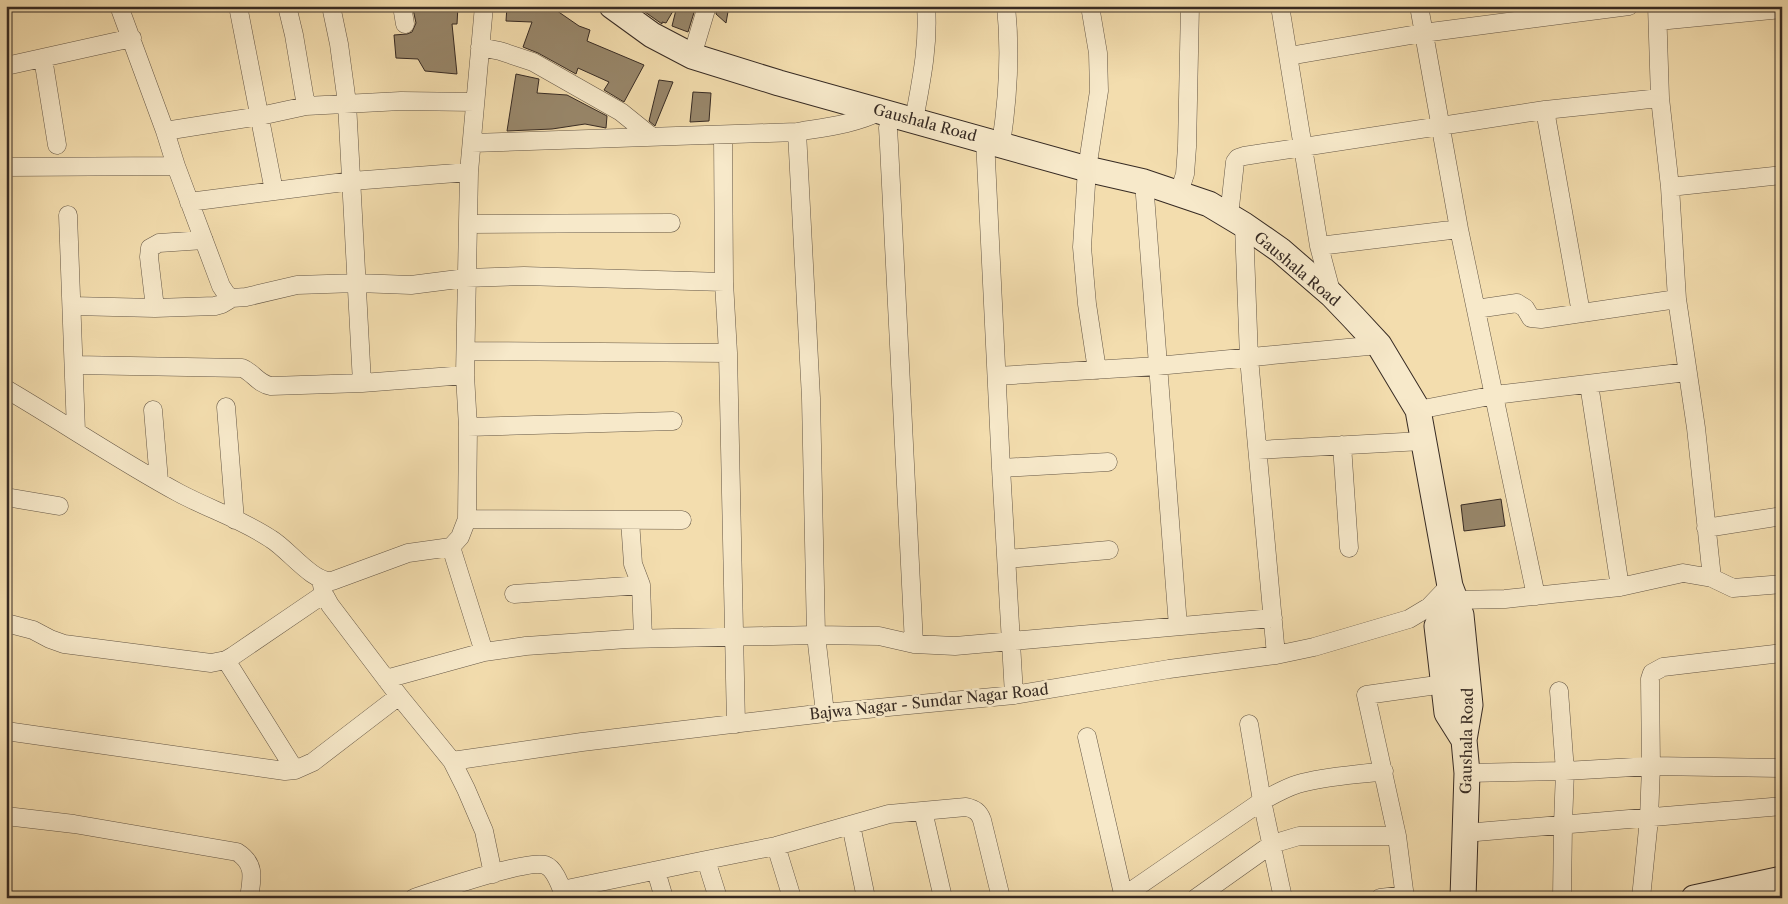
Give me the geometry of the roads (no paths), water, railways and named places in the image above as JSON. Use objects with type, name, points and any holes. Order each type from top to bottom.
[{"type":"street","points":[[119,6],[221,286],[227,295],[232,298]]},
{"type":"street","points":[[238,6],[274,191]]},
{"type":"street","points":[[288,6],[306,106]]},
{"type":"street","points":[[331,6],[339,44],[347,103],[362,383]]},
{"type":"street","points":[[402,6],[405,24]]},
{"type":"street","points":[[6,623],[33,630],[64,644],[211,663],[226,660],[332,581],[408,553],[451,547],[460,537],[467,519],[468,427],[465,375],[469,172],[484,6]]},
{"type":"street","name":"Gaushala Road","points":[[612,6],[652,35],[692,56],[779,83],[1087,169],[1144,182],[1209,204],[1280,250],[1332,295],[1379,345],[1418,410],[1422,441],[1454,598],[1459,709],[1467,773],[1464,898]]},
{"type":"street","points":[[692,56],[707,6]]},
{"type":"street","points":[[914,644],[888,128],[925,62],[926,6]]},
{"type":"street","points":[[1006,6],[1009,68],[1008,97],[993,142],[997,376],[1014,696]]},
{"type":"street","points":[[1090,6],[1098,53],[1099,91],[1087,169],[1082,247],[1087,304],[1097,370]]},
{"type":"street","points":[[1179,194],[1185,174],[1187,147],[1190,6]]},
{"type":"street","points":[[1280,6],[1319,246],[1332,295]]},
{"type":"street","points":[[1419,6],[1459,229],[1536,596]]},
{"type":"street","points":[[1289,56],[1424,33],[1629,6]]},
{"type":"street","points":[[1712,578],[1696,428],[1677,299],[1670,187],[1660,98],[1657,14],[1782,9]]},
{"type":"street","points":[[6,66],[132,38]]},
{"type":"street","points":[[480,47],[500,51],[532,62],[621,112],[652,136]]},
{"type":"street","points":[[43,58],[57,145]]},
{"type":"street","points":[[1276,655],[1236,221],[1236,159],[1303,146],[1545,110],[1660,98]]},
{"type":"street","points":[[165,131],[260,116],[306,106],[401,101],[475,102]]},
{"type":"street","points":[[1545,110],[1581,313]]},
{"type":"street","points":[[472,143],[797,132],[896,115]]},
{"type":"street","points":[[797,132],[811,398],[816,635],[825,713]]},
{"type":"street","points":[[723,134],[724,282],[728,353],[736,724]]},
{"type":"street","points":[[6,167],[176,166]]},
{"type":"street","points":[[189,202],[352,181],[469,172]]},
{"type":"street","points":[[1670,187],[1782,175]]},
{"type":"street","points":[[1144,182],[1178,626]]},
{"type":"street","points":[[68,214],[76,431]]},
{"type":"street","points":[[469,224],[671,223]]},
{"type":"street","points":[[1319,246],[1459,229]]},
{"type":"street","points":[[156,308],[149,257],[150,248],[159,243],[204,240]]},
{"type":"street","points":[[72,306],[156,308],[215,306],[232,298],[246,297],[297,285],[358,283],[411,285],[466,278],[524,276],[724,282]]},
{"type":"street","points":[[1476,309],[1517,303],[1524,306],[1528,315],[1534,319],[1677,299]]},
{"type":"street","points":[[997,376],[1157,366],[1379,345]]},
{"type":"street","points":[[466,351],[728,353]]},
{"type":"street","points":[[75,365],[242,368],[263,384],[271,386],[362,383],[465,375]]},
{"type":"street","points":[[1418,410],[1495,395],[1687,372]]},
{"type":"street","points":[[1589,384],[1620,587]]},
{"type":"street","points":[[6,389],[159,481],[202,505],[272,539],[323,587],[340,619],[452,761],[484,831],[493,874]]},
{"type":"street","points":[[226,407],[235,520]]},
{"type":"street","points":[[153,410],[159,481]]},
{"type":"street","points":[[468,427],[673,422]]},
{"type":"street","points":[[1258,450],[1422,441]]},
{"type":"street","points":[[1342,446],[1350,548]]},
{"type":"street","points":[[1001,468],[1108,462]]},
{"type":"street","points":[[6,497],[59,506]]},
{"type":"street","points":[[1706,528],[1782,516]]},
{"type":"street","points":[[467,519],[682,520]]},
{"type":"street","points":[[630,520],[633,564],[641,585],[643,638]]},
{"type":"street","points":[[451,547],[484,652]]},
{"type":"street","points":[[1007,559],[1109,550]]},
{"type":"street","points":[[1459,709],[1444,684],[1438,626],[1454,598],[1485,600],[1620,587],[1683,573],[1712,578],[1733,588],[1782,584]]},
{"type":"street","points":[[514,594],[641,585]]},
{"type":"street","name":"Bajwa Nagar - Sundar Nagar Road","points":[[452,761],[582,742],[825,713],[1014,696],[1169,669],[1276,655],[1314,647],[1409,619],[1429,607],[1454,598]]},
{"type":"street","points":[[386,679],[484,652],[526,646],[643,638],[816,635],[879,636],[914,644],[955,646],[1273,618]]},
{"type":"street","points":[[1641,898],[1649,819],[1651,766],[1650,678],[1652,673],[1663,667],[1782,653]]},
{"type":"street","points":[[226,660],[295,770]]},
{"type":"street","points":[[1380,898],[1405,896],[1397,836],[1366,695],[1444,684]]},
{"type":"street","points":[[1559,691],[1566,771],[1562,898]]},
{"type":"street","points":[[6,731],[285,771],[295,770],[313,762],[399,696]]},
{"type":"street","points":[[1249,724],[1262,801],[1283,898]]},
{"type":"street","points":[[1087,737],[1123,897],[1262,801],[1298,784],[1384,772]]},
{"type":"street","points":[[1467,773],[1566,771],[1651,766],[1782,768]]},
{"type":"street","points":[[1465,833],[1563,824],[1649,819],[1782,806]]},
{"type":"street","points":[[414,898],[451,893],[493,874],[536,864],[544,864],[554,873],[564,894],[656,871],[776,846],[889,814],[966,807],[973,809],[982,820],[1001,898]]},
{"type":"street","points":[[923,811],[943,898]]},
{"type":"street","points":[[6,816],[74,824],[237,852],[245,857],[251,867],[252,877],[249,898]]},
{"type":"street","points":[[851,825],[866,898]]},
{"type":"street","points":[[1196,898],[1272,844],[1299,836],[1397,836]]},
{"type":"street","points":[[776,846],[792,898]]},
{"type":"street","points":[[706,860],[718,898]]},
{"type":"street","points":[[656,871],[664,898]]},
{"type":"street","points":[[1705,897],[1782,879]]}]
